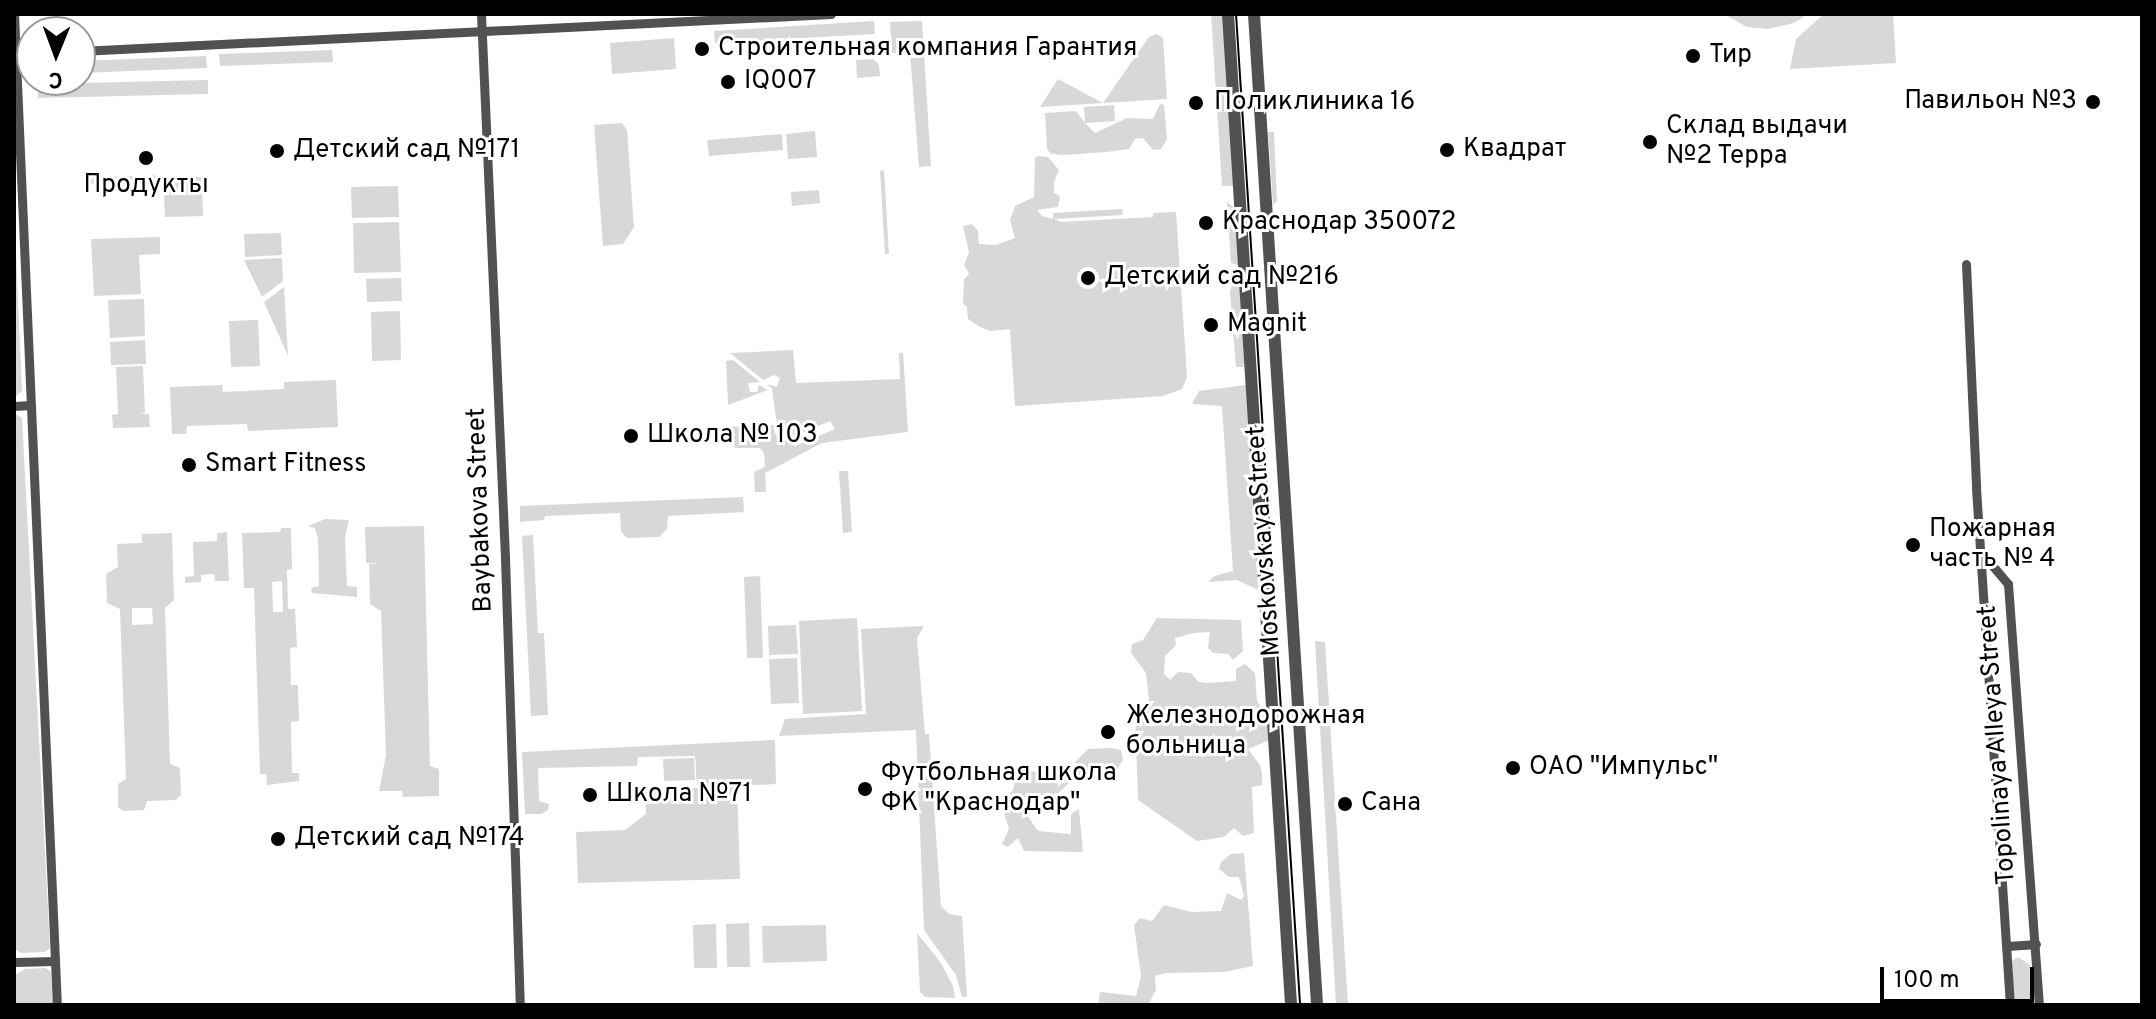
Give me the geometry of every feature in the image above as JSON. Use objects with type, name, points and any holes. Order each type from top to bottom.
[{"type":"street","points":[[14,14],[16,54]]},
{"type":"street","name":"Baybakova Street","points":[[481,14],[520,1005]]},
{"type":"street","points":[[96,50],[831,14]]},
{"type":"street","name":"Moskovskaya Street","points":[[1228,14],[1291,1005]]},
{"type":"street","name":"Moskovskaya Street","points":[[1254,14],[1317,1005]]},
{"type":"street","points":[[1231,56],[1257,55]]},
{"type":"street","points":[[1232,75],[1258,74]]},
{"type":"street","points":[[18,96],[57,1005]]},
{"type":"street","name":"Topolinaya Alleya Street","points":[[1966,264],[2010,1005]]},
{"type":"street","points":[[1250,364],[1276,363]]},
{"type":"street","points":[[1251,383],[1277,382]]},
{"type":"street","points":[[14,406],[31,405]]},
{"type":"street","name":"Topolinaya Alleya Street","points":[[1981,552],[2008,584],[2039,1005]]},
{"type":"street","points":[[2007,946],[2036,944]]},
{"type":"street","points":[[14,962],[55,961]]},
{"type":"shaded area","points":[[1211,14],[1224,14],[1235,186],[1222,186]]},
{"type":"shaded area","points":[[1724,14],[1808,14],[1794,23],[1768,29],[1747,27]]},
{"type":"shaded area","points":[[1824,14],[1893,14],[1896,63],[1790,69],[1796,39]]},
{"type":"shaded area","points":[[874,21],[875,34],[715,43],[714,31]]},
{"type":"shaded area","points":[[922,21],[931,166],[919,167],[910,53],[892,53],[890,22]]},
{"type":"shaded area","points":[[1157,34],[1163,38],[1167,99],[1040,107],[1058,79],[1103,103],[1149,37]]},
{"type":"shaded area","points":[[674,38],[676,69],[612,74],[610,43]]},
{"type":"shaded area","points":[[332,50],[333,62],[220,66],[219,54]]},
{"type":"shaded area","points":[[206,56],[207,68],[96,72],[96,60]]},
{"type":"shaded area","points":[[873,59],[879,65],[880,76],[857,78],[856,60]]},
{"type":"shaded area","points":[[208,80],[208,94],[38,98],[96,96],[96,83]]},
{"type":"shaded area","points":[[1160,104],[1164,105],[1167,139],[1161,149],[1153,150],[1143,138],[1135,139],[1129,149],[1106,152],[1064,155],[1051,154],[1047,149],[1045,113],[1076,111],[1095,133],[1127,118],[1153,119]]},
{"type":"shaded area","points":[[1114,105],[1115,121],[1085,123],[1084,107]]},
{"type":"shaded area","points":[[622,123],[627,130],[634,227],[623,244],[603,246],[594,125]]},
{"type":"shaded area","points":[[815,131],[817,157],[788,159],[786,134]]},
{"type":"shaded area","points":[[1268,132],[1274,132],[1277,201],[1273,205]]},
{"type":"shaded area","points":[[782,134],[783,150],[709,156],[707,140]]},
{"type":"shaded area","name":"Детский сад №216","points":[[1035,157],[1048,157],[1059,170],[1054,182],[1054,193],[1060,196],[1058,207],[1037,210],[1042,216],[1053,219],[1053,213],[1122,209],[1123,215],[1054,219],[1061,222],[1153,217],[1153,213],[1176,212],[1187,377],[1182,389],[1163,396],[1015,406],[1010,329],[990,331],[980,327],[968,319],[967,307],[963,303],[964,279],[969,274],[964,265],[969,252],[963,226],[972,224],[978,231],[979,244],[996,245],[1015,238],[1010,220],[1015,206],[1034,197]]},
{"type":"shaded area","points":[[884,170],[889,254],[885,254],[880,171]]},
{"type":"shaded area","points":[[155,175],[156,188],[141,188],[140,181],[88,184],[88,195],[84,195],[83,178]]},
{"type":"shaded area","points":[[202,177],[203,216],[165,217],[163,179]]},
{"type":"shaded area","points":[[398,186],[399,217],[352,218],[351,187]]},
{"type":"shaded area","points":[[819,190],[820,203],[792,206],[791,192]]},
{"type":"shaded area","points":[[1227,202],[1237,210],[1241,266],[1231,263]]},
{"type":"shaded area","points":[[14,205],[22,391],[14,398]]},
{"type":"shaded area","points":[[399,222],[401,272],[354,273],[353,223]]},
{"type":"shaded area","points":[[281,233],[282,255],[245,257],[244,234]]},
{"type":"shaded area","points":[[160,237],[160,254],[139,255],[141,294],[94,296],[91,239]]},
{"type":"shaded area","points":[[282,258],[283,281],[262,297],[244,260]]},
{"type":"shaded area","points":[[401,278],[402,301],[367,302],[366,279]]},
{"type":"shaded area","points":[[1242,281],[1244,367],[1236,367],[1230,293],[1232,284]]},
{"type":"shaded area","points":[[284,287],[288,356],[264,302]]},
{"type":"shaded area","points":[[144,299],[145,336],[110,338],[108,300]]},
{"type":"shaded area","points":[[400,311],[401,360],[372,361],[371,312]]},
{"type":"shaded area","points":[[258,320],[260,366],[231,367],[229,321]]},
{"type":"shaded area","points":[[145,340],[146,364],[111,365],[110,342]]},
{"type":"shaded area","points":[[793,350],[796,383],[900,379],[899,353],[903,353],[908,432],[822,443],[765,473],[766,492],[755,492],[754,472],[765,467],[764,453],[760,448],[735,448],[729,427],[774,425],[775,434],[795,446],[835,429],[830,421],[792,437],[778,432],[772,389],[767,384],[777,387],[780,378],[774,375],[763,380],[730,353]]},
{"type":"shaded area","points":[[733,360],[760,382],[748,383],[750,392],[757,392],[759,385],[768,390],[728,405],[726,361]]},
{"type":"shaded area","points":[[143,366],[145,413],[140,414],[149,414],[150,427],[113,428],[112,415],[118,414],[116,367]]},
{"type":"shaded area","points":[[336,380],[338,427],[248,431],[247,424],[187,426],[186,434],[172,434],[170,387],[222,385],[223,392],[284,389],[284,382]]},
{"type":"shaded area","points":[[1246,385],[1258,590],[1237,580],[1208,582],[1214,576],[1233,571],[1222,406],[1192,404],[1199,391]]},
{"type":"shaded area","points":[[14,413],[22,418],[50,948],[45,952],[21,953],[14,949]]},
{"type":"shaded area","points":[[839,471],[848,471],[852,532],[843,533]]},
{"type":"shaded area","points":[[743,497],[744,512],[668,516],[667,529],[659,537],[627,538],[621,531],[620,513],[545,516],[544,520],[520,522],[520,506]]},
{"type":"shaded area","points":[[325,519],[349,520],[345,538],[347,586],[357,587],[357,597],[312,593],[311,588],[319,586],[318,539],[315,528],[308,526]]},
{"type":"shaded area","points":[[424,526],[430,766],[439,769],[439,796],[403,797],[402,791],[379,791],[386,755],[381,611],[370,604],[369,564],[382,563],[366,563],[365,527]]},
{"type":"shaded area","points":[[281,528],[291,528],[292,569],[287,570],[288,609],[295,609],[297,647],[290,648],[291,685],[298,685],[299,721],[291,722],[292,773],[299,773],[299,781],[267,785],[266,774],[260,774],[254,588],[244,588],[242,533],[280,532]],"holes":[[[282,581],[283,612],[273,612],[272,582]]]},
{"type":"shaded area","points":[[227,532],[229,581],[215,581],[214,574],[201,575],[201,582],[185,583],[185,577],[194,576],[193,542],[217,541],[217,533]]},
{"type":"shaded area","points":[[172,533],[174,600],[165,608],[170,764],[180,768],[181,795],[176,800],[147,801],[144,810],[123,811],[118,807],[118,784],[126,779],[120,609],[107,603],[106,574],[118,567],[117,544],[142,543],[142,534]],"holes":[[[132,608],[152,608],[153,624],[132,625]]]},
{"type":"shaded area","points":[[533,535],[538,633],[544,633],[548,715],[531,716],[522,536]]},
{"type":"shaded area","points":[[760,576],[763,658],[747,658],[744,577]]},
{"type":"shaded area","points":[[857,618],[862,711],[803,714],[799,621]]},
{"type":"shaded area","points":[[1157,618],[1241,620],[1243,651],[1233,660],[1228,654],[1213,653],[1208,648],[1210,632],[1194,633],[1175,638],[1176,645],[1165,656],[1164,674],[1170,680],[1178,672],[1191,673],[1199,682],[1209,683],[1236,681],[1236,669],[1245,664],[1255,673],[1257,701],[1267,716],[1270,740],[1248,749],[1260,765],[1262,774],[1262,785],[1252,787],[1254,833],[1243,836],[1234,828],[1224,837],[1197,841],[1138,800],[1135,712],[1149,700],[1146,673],[1131,653],[1132,644],[1143,640]]},
{"type":"shaded area","points":[[796,625],[798,654],[769,655],[768,626]]},
{"type":"shaded area","points":[[924,626],[917,638],[925,734],[929,734],[941,906],[949,914],[962,916],[967,997],[962,997],[956,975],[924,930],[916,730],[779,736],[785,719],[866,714],[861,629]]},
{"type":"shaded area","points":[[1315,641],[1325,642],[1348,1005],[1336,1005]]},
{"type":"shaded area","points":[[797,658],[799,703],[771,704],[769,659]]},
{"type":"shaded area","points":[[775,740],[776,784],[737,786],[740,879],[578,883],[576,832],[625,830],[646,814],[645,790],[717,787],[697,786],[695,756],[638,757],[637,766],[538,768],[539,801],[549,804],[548,810],[541,814],[525,814],[522,752]]},
{"type":"shaded area","points":[[1088,749],[1121,750],[1123,760],[1116,771],[1096,767],[1081,780],[1070,782],[1054,797],[1024,798],[1022,808],[1038,831],[1071,834],[1071,814],[1079,809],[1083,852],[1024,851],[1018,838],[1008,847],[1002,844],[1009,829],[1001,803],[1013,790],[1015,781],[1029,770],[1053,778],[1062,776]]},
{"type":"shaded area","points":[[694,758],[695,780],[664,781],[663,759]]},
{"type":"shaded area","points":[[1244,853],[1253,966],[1224,972],[1166,973],[1155,976],[1156,990],[1148,1005],[1098,1005],[1100,992],[1136,996],[1141,976],[1134,925],[1140,918],[1152,921],[1164,905],[1192,912],[1221,911],[1227,893],[1241,900],[1244,896],[1239,877],[1229,877],[1219,869],[1221,862],[1231,854]]},
{"type":"shaded area","points":[[749,923],[750,967],[727,967],[726,924]]},
{"type":"shaded area","points":[[716,924],[717,968],[694,968],[693,925]]},
{"type":"shaded area","points":[[826,925],[827,961],[763,963],[762,926]]},
{"type":"shaded area","points":[[917,933],[941,963],[953,986],[955,998],[925,997],[920,992]]},
{"type":"shaded area","points":[[2018,957],[2030,965],[2032,1005],[2014,1005],[2012,961]]},
{"type":"shaded area","points":[[46,968],[51,972],[53,1005],[14,1005],[16,974],[25,969]]},
{"type":"tram line","points":[[1236,14],[1300,1005]]},
{"type":"place","name":"Строительная компания Гарантия","points":[[702,49]]},
{"type":"place","name":"Тир","points":[[1693,56]]},
{"type":"place","name":"IQ007","points":[[728,82]]},
{"type":"place","name":"Павильон №3","points":[[2093,102]]},
{"type":"place","name":"Поликлиника 16","points":[[1196,103]]},
{"type":"place","name":"Склад выдачи №2 Терра","points":[[1650,142]]},
{"type":"place","name":"Квадрат","points":[[1447,150]]},
{"type":"place","name":"Детский сад №171","points":[[277,151]]},
{"type":"place","name":"Продукты","points":[[146,158]]},
{"type":"place","name":"Краснодар 350072","points":[[1206,223]]},
{"type":"place","name":"Детский сад №216","points":[[1088,278]]},
{"type":"place","name":"Magnit","points":[[1211,325]]},
{"type":"place","name":"Школа № 103","points":[[631,436]]},
{"type":"place","name":"Smart Fitness","points":[[189,465]]},
{"type":"place","name":"Пожарная часть № 4","points":[[1913,545]]},
{"type":"place","name":"Железнодорожная больница","points":[[1108,732]]},
{"type":"place","name":"ОАО \"Импульс\"","points":[[1513,768]]},
{"type":"place","name":"Футбольная школа ФК \"Краснодар\"","points":[[865,789]]},
{"type":"place","name":"Школа №71","points":[[590,795]]},
{"type":"place","name":"Сана","points":[[1345,804]]},
{"type":"place","name":"Детский сад №174","points":[[278,839]]}]
